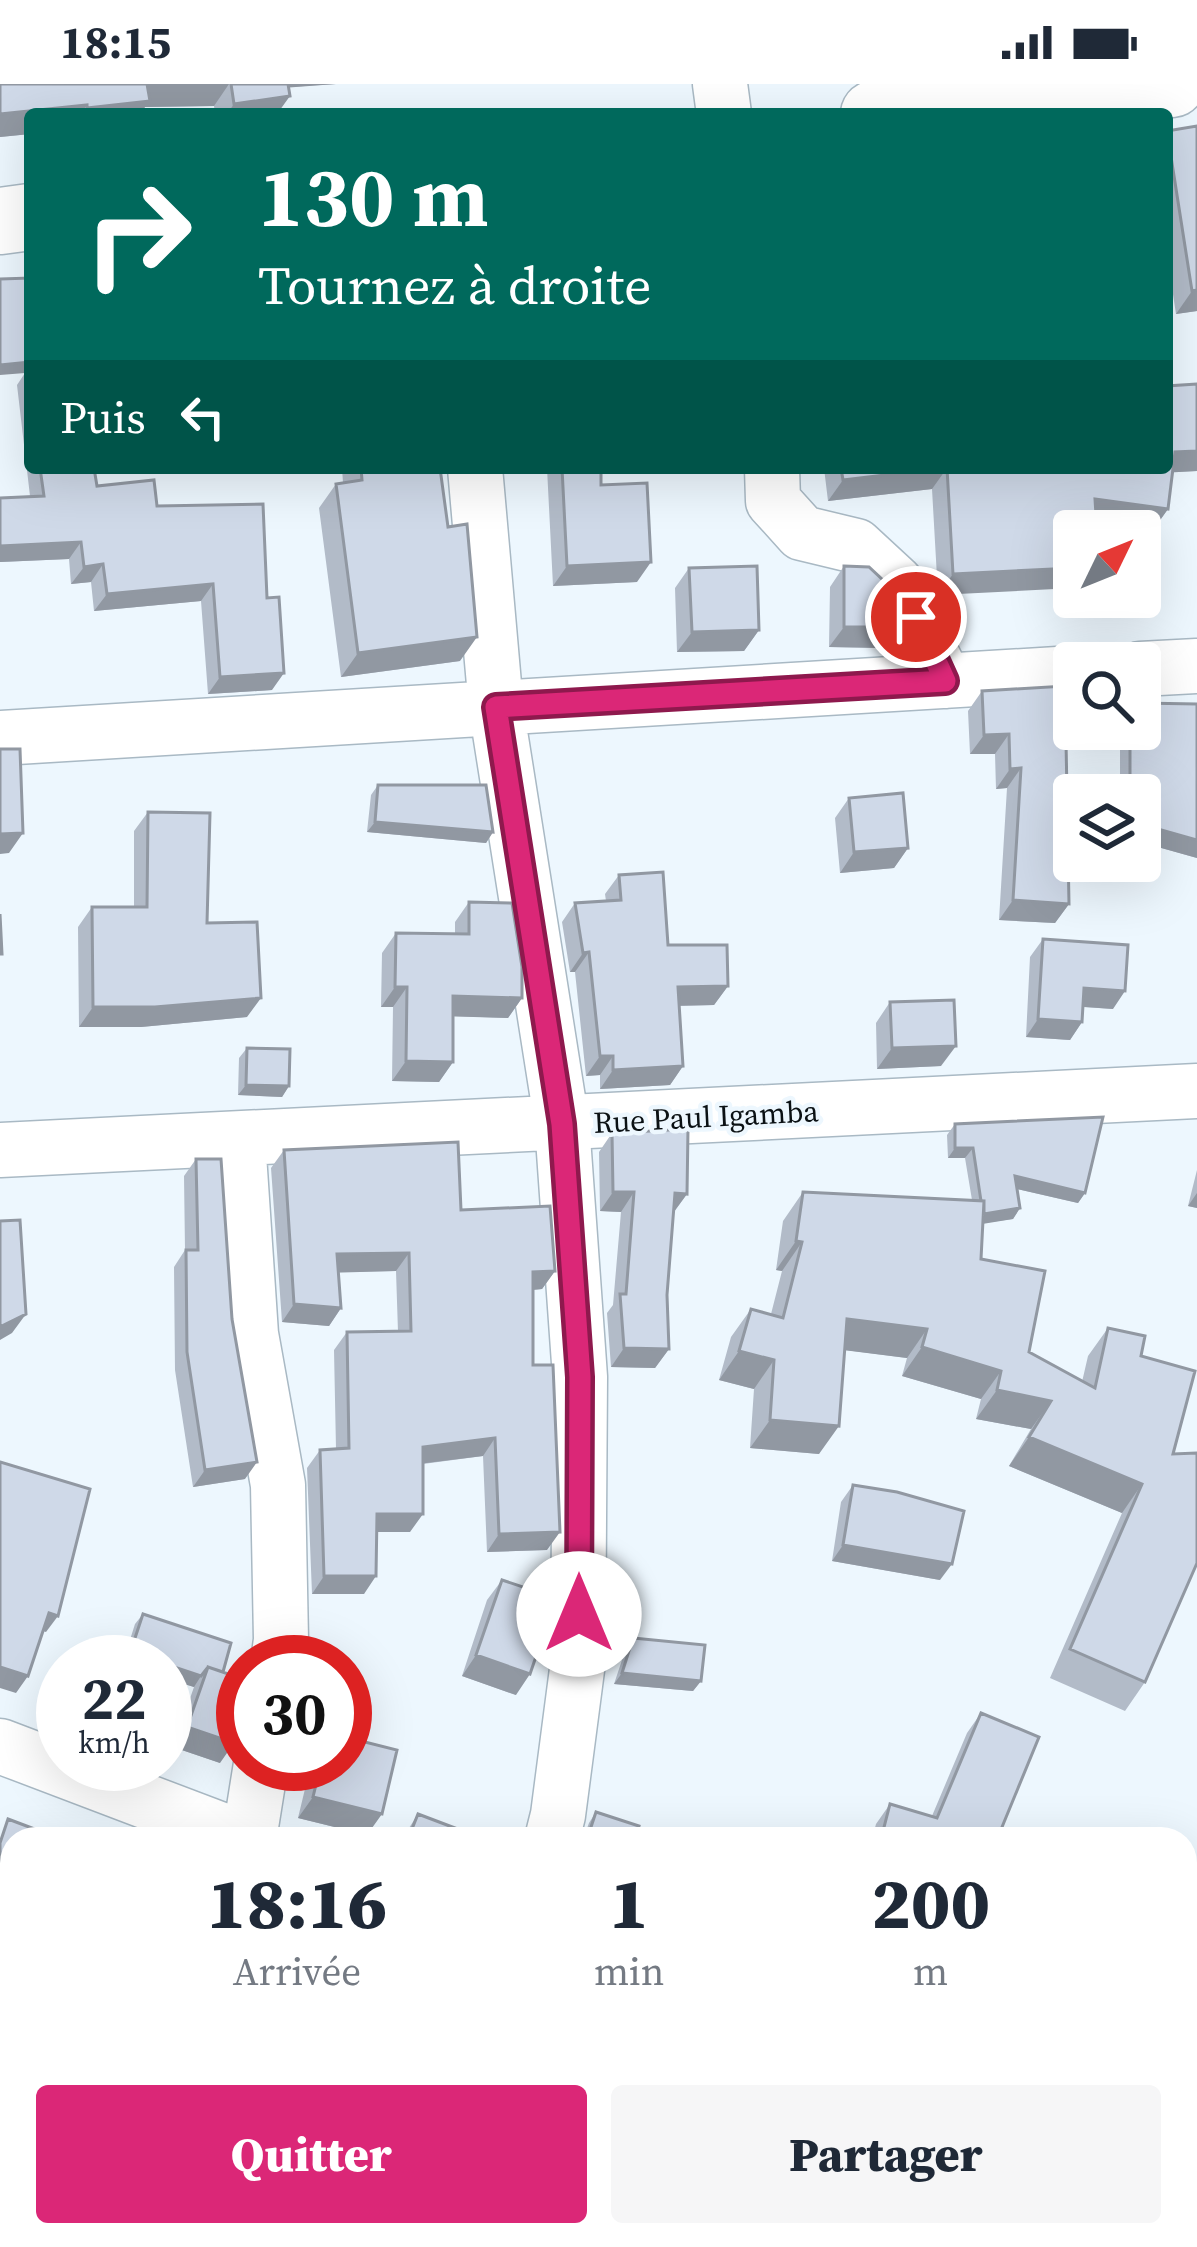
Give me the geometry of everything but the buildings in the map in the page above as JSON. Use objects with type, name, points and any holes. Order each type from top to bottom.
[{"type":"street","points":[[934,108],[1172,84]]},
{"type":"street","points":[[476,474],[496,707],[562,1124],[580,1377],[578,1662],[554,1827]]},
{"type":"street","points":[[772,474],[772,501],[802,533],[856,546],[896,583],[945,681]]},
{"type":"street","points":[[1161,668],[1197,666]]},
{"type":"street","points":[[0,738],[1053,674]]},
{"type":"street","name":"Rue Paul Igamba","points":[[0,1150],[1197,1091]]},
{"type":"street","points":[[238,1140],[251,1334],[278,1485],[281,1635]]},
{"type":"street","points":[[0,1746],[215,1827]]},
{"type":"street","points":[[249,1827],[256,1791]]},
{"type":"route","points":[[579,1614],[580,1377],[562,1124],[496,707],[945,681],[916,617]]}]
